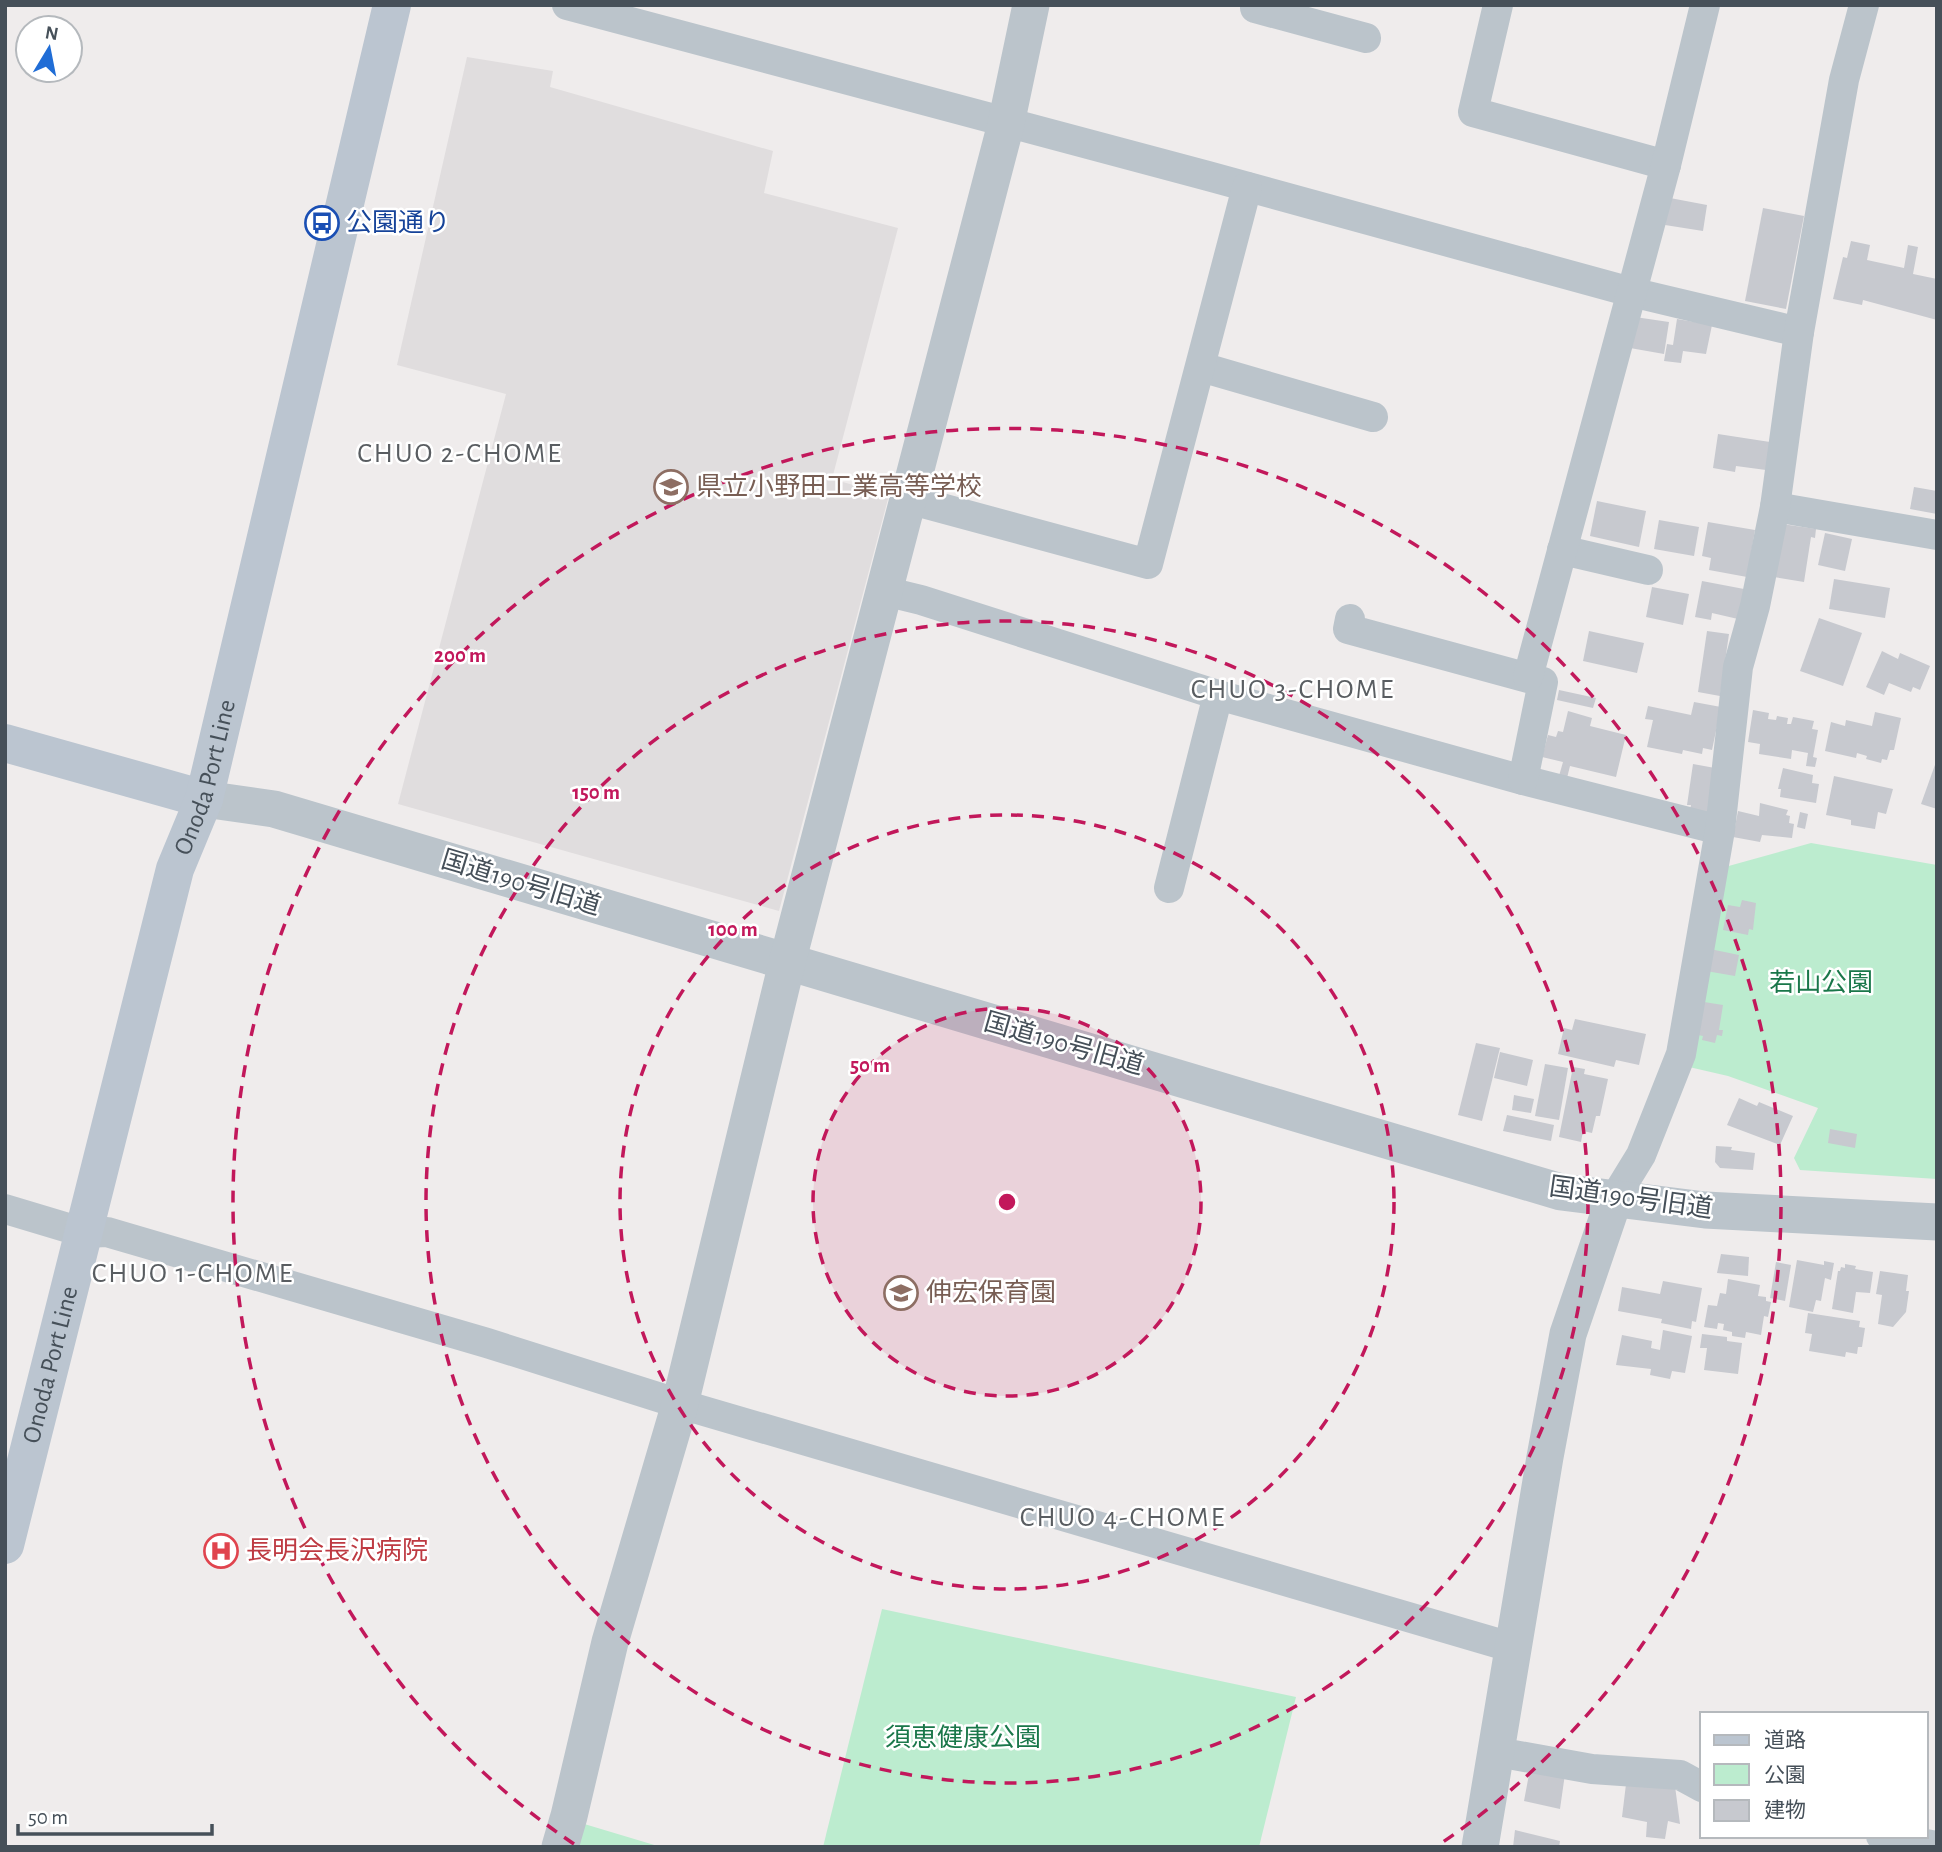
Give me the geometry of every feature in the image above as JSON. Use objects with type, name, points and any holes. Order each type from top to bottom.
[{"type":"main road","name":"Onoda Port Line","points":[[5,1545],[175,869],[204,799],[393,5]]},
{"type":"main road","points":[[5,743],[204,799]]},
{"type":"street","points":[[567,5],[1631,292],[1799,332]]},
{"type":"street","points":[[559,1847],[569,1816],[610,1642],[680,1404],[787,963],[1006,124],[1031,5]]},
{"type":"street","points":[[1256,5],[1255,8],[1366,38]]},
{"type":"street","points":[[1498,5],[1473,112],[1666,166]]},
{"type":"street","points":[[1528,677],[1666,166],[1705,5]]},
{"type":"street","points":[[1480,1847],[1568,1334],[1614,1199],[1642,1155],[1681,1054],[1720,831],[1738,667],[1755,606],[1774,507],[1799,332],[1844,80],[1864,5]]},
{"type":"street","points":[[908,499],[1148,564],[1247,187]]},
{"type":"street","points":[[1201,367],[1373,417]]},
{"type":"street","points":[[1774,507],[1937,535]]},
{"type":"street","points":[[1562,550],[1648,570]]},
{"type":"street","points":[[884,591],[934,604],[1218,695],[1523,780],[1720,831]]},
{"type":"street","points":[[1350,619],[1348,629],[1543,682],[1523,780]]},
{"type":"street","points":[[1169,888],[1218,695]]},
{"type":"street","name":"国道190号旧道","points":[[204,799],[274,809],[1561,1192],[1705,1210],[1937,1222]]},
{"type":"street","points":[[5,1209],[85,1233],[107,1232],[487,1343],[680,1404],[1514,1648]]},
{"type":"street","points":[[1497,1752],[1592,1769],[1680,1775],[1700,1786]]},
{"type":"street","points":[[1892,1838],[1937,1846]]},
{"type":"shaded area","name":"県立小野田工業高等学校","points":[[467,57],[553,71],[550,87],[773,151],[764,193],[898,228],[832,479],[889,495],[779,911],[398,804],[506,394],[397,365]]},
{"type":"green space","name":"若山公園","points":[[1811,843],[1937,865],[1937,1179],[1800,1170],[1794,1158],[1818,1108],[1728,1076],[1689,1067],[1725,867]]},
{"type":"green space","name":"須恵健康公園","points":[[882,1609],[1296,1697],[1259,1847],[823,1847]]},
{"type":"green space","points":[[581,1823],[661,1847],[575,1847]]},
{"type":"building","points":[[1670,198],[1707,205],[1703,231],[1665,225]]},
{"type":"building","points":[[1763,208],[1804,216],[1786,309],[1745,301]]},
{"type":"building","points":[[1851,241],[1870,245],[1867,260],[1904,268],[1908,245],[1918,247],[1913,274],[1937,279],[1937,320],[1863,300],[1862,305],[1833,299],[1843,257],[1847,258]]},
{"type":"building","points":[[1635,317],[1669,322],[1664,354],[1630,348]]},
{"type":"building","points":[[1677,319],[1712,325],[1706,354],[1683,351],[1681,363],[1664,361],[1667,344],[1673,345]]},
{"type":"building","points":[[1718,434],[1770,442],[1766,470],[1736,466],[1735,472],[1713,468]]},
{"type":"building","points":[[1914,487],[1937,491],[1937,514],[1910,509]]},
{"type":"building","points":[[1597,501],[1646,511],[1639,547],[1590,536]]},
{"type":"building","points":[[1659,520],[1699,527],[1694,556],[1654,549]]},
{"type":"building","points":[[1708,522],[1755,530],[1747,577],[1709,570],[1711,558],[1702,556]]},
{"type":"building","points":[[1782,524],[1816,529],[1815,538],[1811,537],[1804,582],[1774,577]]},
{"type":"building","points":[[1825,533],[1852,539],[1845,571],[1818,565]]},
{"type":"building","points":[[1834,579],[1890,588],[1885,618],[1829,609]]},
{"type":"building","points":[[1702,581],[1744,589],[1738,619],[1712,613],[1711,620],[1695,617]]},
{"type":"building","points":[[1652,587],[1689,594],[1683,625],[1646,617]]},
{"type":"building","points":[[1819,618],[1862,633],[1843,686],[1800,671]]},
{"type":"building","points":[[1589,631],[1644,643],[1637,673],[1583,661]]},
{"type":"building","points":[[1707,631],[1729,634],[1720,696],[1698,692]]},
{"type":"building","points":[[1882,651],[1898,659],[1900,653],[1930,666],[1920,690],[1913,687],[1911,692],[1889,683],[1884,695],[1866,687]]},
{"type":"building","points":[[1559,690],[1596,698],[1593,708],[1557,700]]},
{"type":"building","points":[[1694,702],[1721,707],[1712,750],[1703,748],[1702,754],[1683,750],[1682,754],[1647,747],[1653,720],[1645,719],[1648,706],[1691,715]]},
{"type":"building","points":[[1753,710],[1769,713],[1768,719],[1776,720],[1777,716],[1788,718],[1787,724],[1791,724],[1793,717],[1814,721],[1812,729],[1818,730],[1813,757],[1817,758],[1815,767],[1806,766],[1808,753],[1792,750],[1791,759],[1759,754],[1760,744],[1748,742]]},
{"type":"building","points":[[1568,711],[1592,718],[1590,726],[1626,735],[1616,777],[1570,766],[1567,778],[1559,776],[1563,762],[1542,757],[1548,735],[1556,737],[1558,731],[1563,732]]},
{"type":"building","points":[[1875,712],[1901,718],[1894,750],[1890,750],[1887,760],[1882,759],[1881,763],[1857,753],[1856,758],[1825,751],[1831,722],[1845,726],[1846,720],[1872,726]]},
{"type":"building","points":[[1937,762],[1937,809],[1921,804]]},
{"type":"building","points":[[1693,764],[1715,768],[1708,817],[1689,815],[1691,805],[1687,805]]},
{"type":"building","points":[[1783,768],[1813,775],[1812,783],[1819,784],[1816,803],[1780,797],[1781,789],[1778,789]]},
{"type":"building","points":[[1834,776],[1893,789],[1886,814],[1878,812],[1875,829],[1851,825],[1851,820],[1826,815]]},
{"type":"building","points":[[1760,803],[1788,810],[1786,815],[1790,816],[1789,823],[1794,824],[1792,838],[1762,835],[1760,842],[1733,837],[1738,811],[1759,816]]},
{"type":"building","points":[[1800,812],[1808,814],[1805,829],[1797,827]]},
{"type":"building","points":[[1742,900],[1756,903],[1753,930],[1749,929],[1748,935],[1723,930],[1728,905],[1740,907]]},
{"type":"building","points":[[1710,949],[1739,955],[1735,976],[1706,971]]},
{"type":"building","points":[[1704,1002],[1723,1005],[1719,1030],[1723,1030],[1722,1036],[1717,1035],[1715,1043],[1702,1040],[1703,1036],[1698,1035]]},
{"type":"building","points":[[1575,1019],[1646,1034],[1639,1065],[1616,1060],[1614,1067],[1558,1054],[1564,1028],[1572,1030]]},
{"type":"building","points":[[1476,1043],[1500,1048],[1482,1121],[1458,1115]]},
{"type":"building","points":[[1500,1052],[1533,1060],[1527,1086],[1494,1078]]},
{"type":"building","points":[[1545,1064],[1568,1068],[1559,1120],[1535,1116]]},
{"type":"building","points":[[1573,1067],[1585,1069],[1584,1074],[1608,1079],[1600,1116],[1596,1116],[1592,1133],[1583,1131],[1581,1142],[1559,1137]]},
{"type":"building","points":[[1514,1095],[1534,1099],[1531,1113],[1512,1110]]},
{"type":"building","points":[[1739,1098],[1757,1106],[1759,1102],[1793,1116],[1780,1145],[1727,1125]]},
{"type":"building","points":[[1507,1115],[1554,1125],[1551,1141],[1503,1131]]},
{"type":"building","points":[[1830,1129],[1857,1134],[1855,1148],[1828,1143]]},
{"type":"building","points":[[1716,1146],[1755,1153],[1753,1170],[1720,1168],[1715,1162]]},
{"type":"building","points":[[1721,1254],[1749,1257],[1748,1276],[1717,1273]]},
{"type":"building","points":[[1797,1260],[1824,1265],[1824,1261],[1834,1263],[1831,1280],[1825,1278],[1821,1301],[1816,1300],[1813,1312],[1789,1307]]},
{"type":"building","points":[[1776,1262],[1791,1265],[1785,1301],[1770,1298]]},
{"type":"building","points":[[1845,1264],[1873,1272],[1870,1293],[1856,1292],[1853,1313],[1832,1309],[1838,1271],[1841,1267],[1845,1268]]},
{"type":"building","points":[[1880,1271],[1908,1275],[1906,1312],[1893,1327],[1878,1324],[1882,1295],[1876,1294]]},
{"type":"building","points":[[1728,1279],[1760,1285],[1758,1296],[1766,1297],[1766,1301],[1771,1302],[1768,1317],[1764,1316],[1761,1335],[1746,1332],[1745,1338],[1732,1336],[1732,1332],[1723,1330],[1724,1324],[1718,1323],[1717,1329],[1704,1327],[1708,1305],[1717,1306],[1720,1293],[1726,1294]]},
{"type":"building","points":[[1663,1281],[1702,1288],[1696,1322],[1692,1321],[1691,1329],[1661,1323],[1662,1319],[1618,1311],[1622,1287],[1660,1294]]},
{"type":"building","points":[[1808,1313],[1860,1321],[1859,1327],[1865,1328],[1862,1347],[1858,1347],[1857,1354],[1846,1352],[1845,1357],[1809,1351],[1812,1334],[1805,1333]]},
{"type":"building","points":[[1663,1330],[1692,1336],[1685,1373],[1672,1371],[1670,1379],[1650,1375],[1651,1369],[1616,1365],[1622,1335],[1652,1341],[1651,1348],[1660,1350]]},
{"type":"building","points":[[1702,1334],[1727,1337],[1727,1341],[1742,1343],[1738,1374],[1704,1370],[1707,1348],[1700,1348]]},
{"type":"building","points":[[1530,1769],[1565,1774],[1560,1809],[1524,1801]]},
{"type":"building","points":[[1627,1776],[1675,1786],[1680,1824],[1668,1821],[1665,1839],[1646,1837],[1647,1822],[1622,1817]]},
{"type":"building","points":[[1515,1830],[1560,1841],[1559,1847],[1513,1847]]},
{"type":"place","name":"公園通り","points":[[322,223]]},
{"type":"place","name":"県立小野田工業高等学校","points":[[671,487]]},
{"type":"place","name":"伸宏保育園","points":[[901,1293]]},
{"type":"place","name":"長明会長沢病院","points":[[221,1551]]},
{"type":"district","name":"CHUO 2-CHOME","points":[[460,454]]},
{"type":"district","name":"CHUO 3-CHOME","points":[[1293,690]]},
{"type":"district","name":"CHUO 1-CHOME","points":[[193,1274]]},
{"type":"district","name":"CHUO 4-CHOME","points":[[1123,1518]]}]
